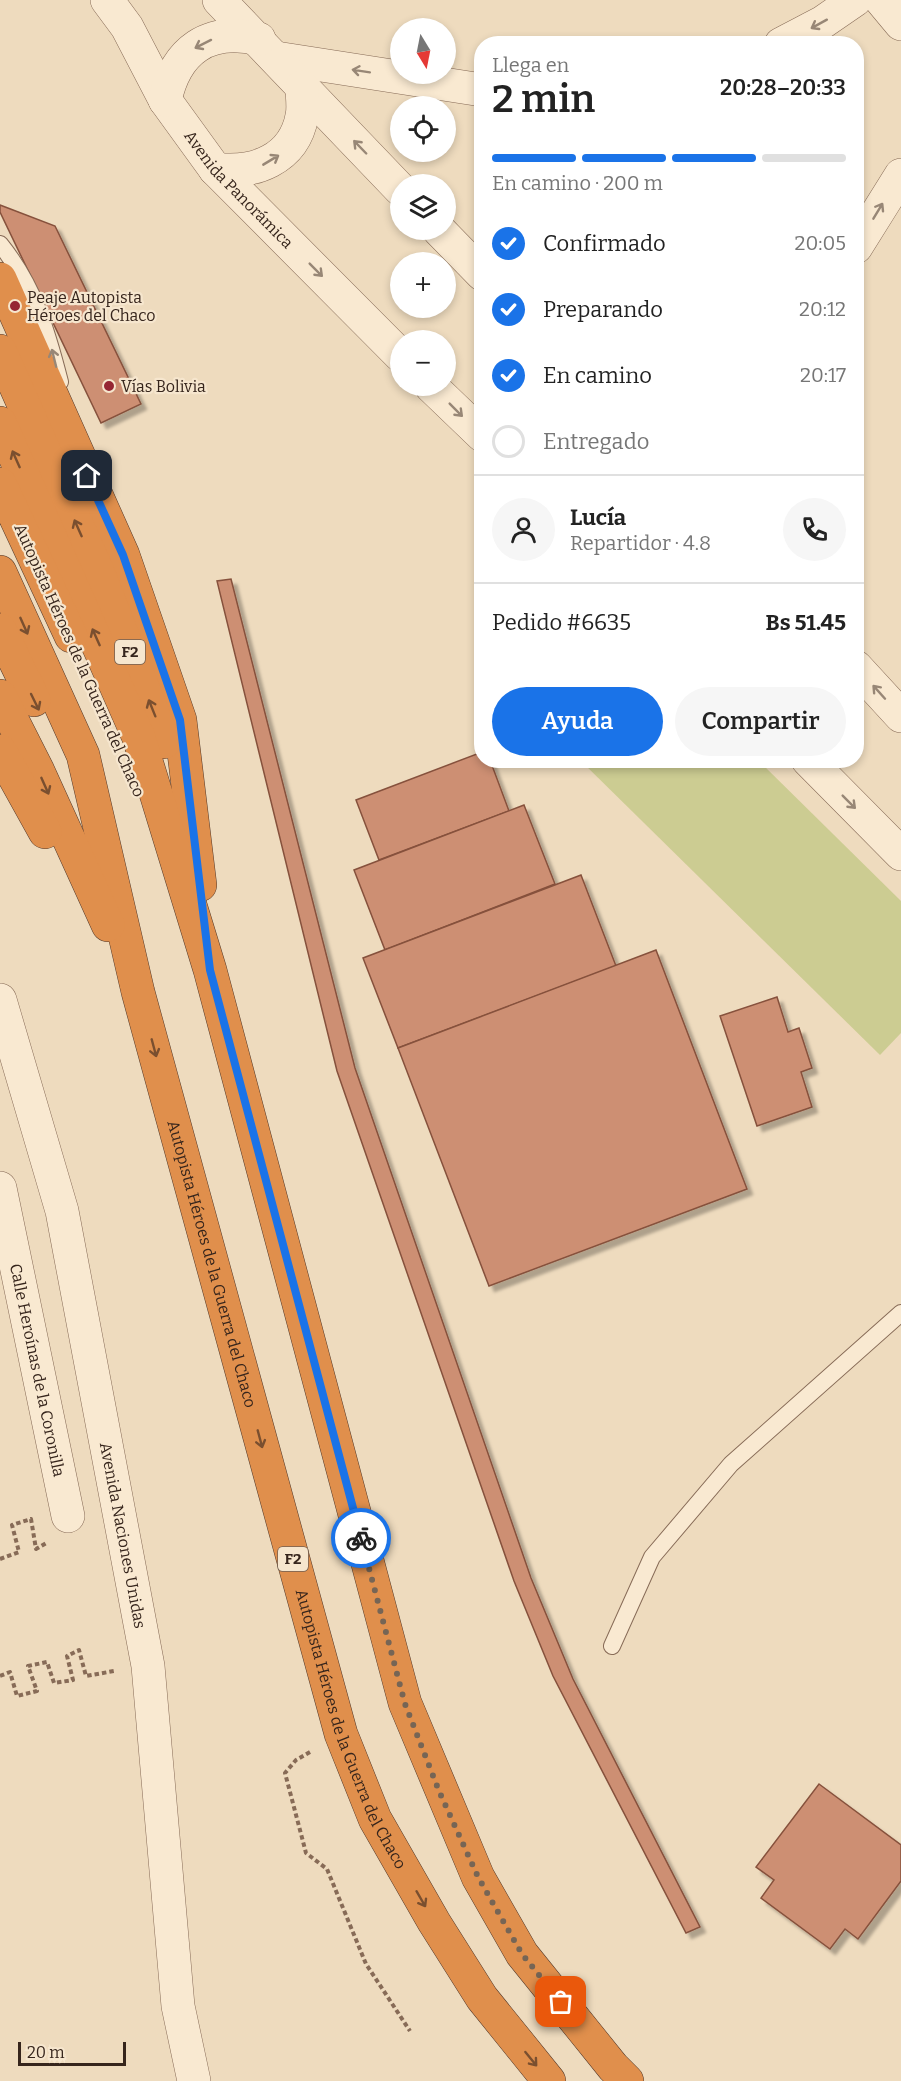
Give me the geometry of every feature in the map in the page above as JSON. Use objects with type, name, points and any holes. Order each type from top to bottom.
[{"type":"highway","name":"Autopista Héroes de la Guerra del Chaco","points":[[0,279],[123,555],[180,720],[210,970]]},
{"type":"highway","name":"Autopista Héroes de la Guerra del Chaco","points":[[0,351],[98,572],[162,732],[210,970]]},
{"type":"highway","name":"Autopista Héroes de la Guerra del Chaco","points":[[0,423],[139,738],[210,970],[405,1704],[478,1877],[522,1954],[613,2067],[627,2081]]},
{"type":"highway","name":"Autopista Héroes de la Guerra del Chaco","points":[[0,484],[122,744],[210,970]]},
{"type":"highway","name":"Autopista Héroes de la Guerra del Chaco","points":[[0,572],[83,755],[138,992],[341,1734],[375,1819],[434,1922],[482,1998],[549,2081]]},
{"type":"highway","name":"Autopista Héroes de la Guerra del Chaco","points":[[0,630],[60,753],[138,992]]},
{"type":"highway","name":"Autopista Héroes de la Guerra del Chaco","points":[[0,696],[38,771],[138,992]]},
{"type":"highway","name":"Autopista Héroes de la Guerra del Chaco","points":[[0,751],[138,992]]},
{"type":"street","name":"Avenida Panorámica","points":[[107,0],[127,27],[165,100],[215,169],[390,345]]},
{"type":"street","points":[[219,0],[390,179]]},
{"type":"street","points":[[796,36],[823,22],[855,0]]},
{"type":"street","points":[[881,0],[901,24]]},
{"type":"street","points":[[165,100],[170,78],[181,59],[198,45],[219,36],[242,35],[267,49],[474,88]]},
{"type":"street","points":[[215,169],[237,172],[260,167],[280,155],[294,137],[302,115],[302,87]]},
{"type":"street","points":[[864,235],[901,175]]},
{"type":"street","points":[[449,240],[474,266]]},
{"type":"street","points":[[441,396],[474,427]]},
{"type":"street","points":[[864,676],[901,716]]},
{"type":"street","points":[[816,768],[901,854]]},
{"type":"street","name":"Avenida Naciones Unidas","points":[[0,1000],[62,1211],[148,1666],[178,2006],[194,2081]]},
{"type":"street","name":"Calle Heroínas de la Coronilla","points":[[0,1188],[68,1516]]},
{"type":"lane","points":[[0,244],[20,269],[48,332],[78,456]]},
{"type":"lane","points":[[612,1646],[652,1557],[731,1464],[901,1313]]},
{"type":"path","points":[[0,1559],[19,1552],[12,1525],[31,1519],[36,1549],[44,1547],[68,1516]]},
{"type":"path","points":[[0,1676],[10,1672],[17,1696],[37,1691],[28,1666],[47,1662],[54,1683],[74,1680],[67,1656],[80,1650],[86,1676],[148,1666]]},
{"type":"path","points":[[296,1760],[285,1773],[306,1854],[327,1869],[366,1964],[410,2031]]},
{"type":"green space","points":[[588,768],[766,768],[901,901],[901,1033],[880,1055]]},
{"type":"building","points":[[0,205],[55,226],[141,404],[101,423],[0,212]]},
{"type":"building","points":[[231,579],[355,1068],[531,1578],[573,1679],[700,1927],[686,1933],[553,1676],[514,1581],[337,1071],[217,581]]},
{"type":"building","points":[[474,755],[474,768],[493,768],[509,811],[379,860],[356,800]]},
{"type":"building","points":[[524,805],[555,884],[385,950],[354,870]]},
{"type":"building","points":[[581,875],[616,966],[398,1048],[363,958]]},
{"type":"building","points":[[656,950],[747,1189],[489,1286],[398,1048]]},
{"type":"building","points":[[777,997],[788,1032],[799,1028],[812,1068],[801,1072],[812,1107],[757,1126],[720,1016]]},
{"type":"building","points":[[819,1784],[901,1845],[901,1881],[858,1939],[845,1929],[830,1949],[761,1898],[774,1880],[756,1867]]},
{"type":"way so far","points":[[361,1538],[405,1704],[439,1791],[478,1877],[522,1954],[561,2002]]},
{"type":"place","name":"Peaje Autopista Héroes del Chaco","points":[[15,306]]},
{"type":"place","name":"Vías Bolivia","points":[[109,386]]},
{"type":"route","points":[[87,476],[123,555],[180,720],[210,970],[361,1538]]}]
